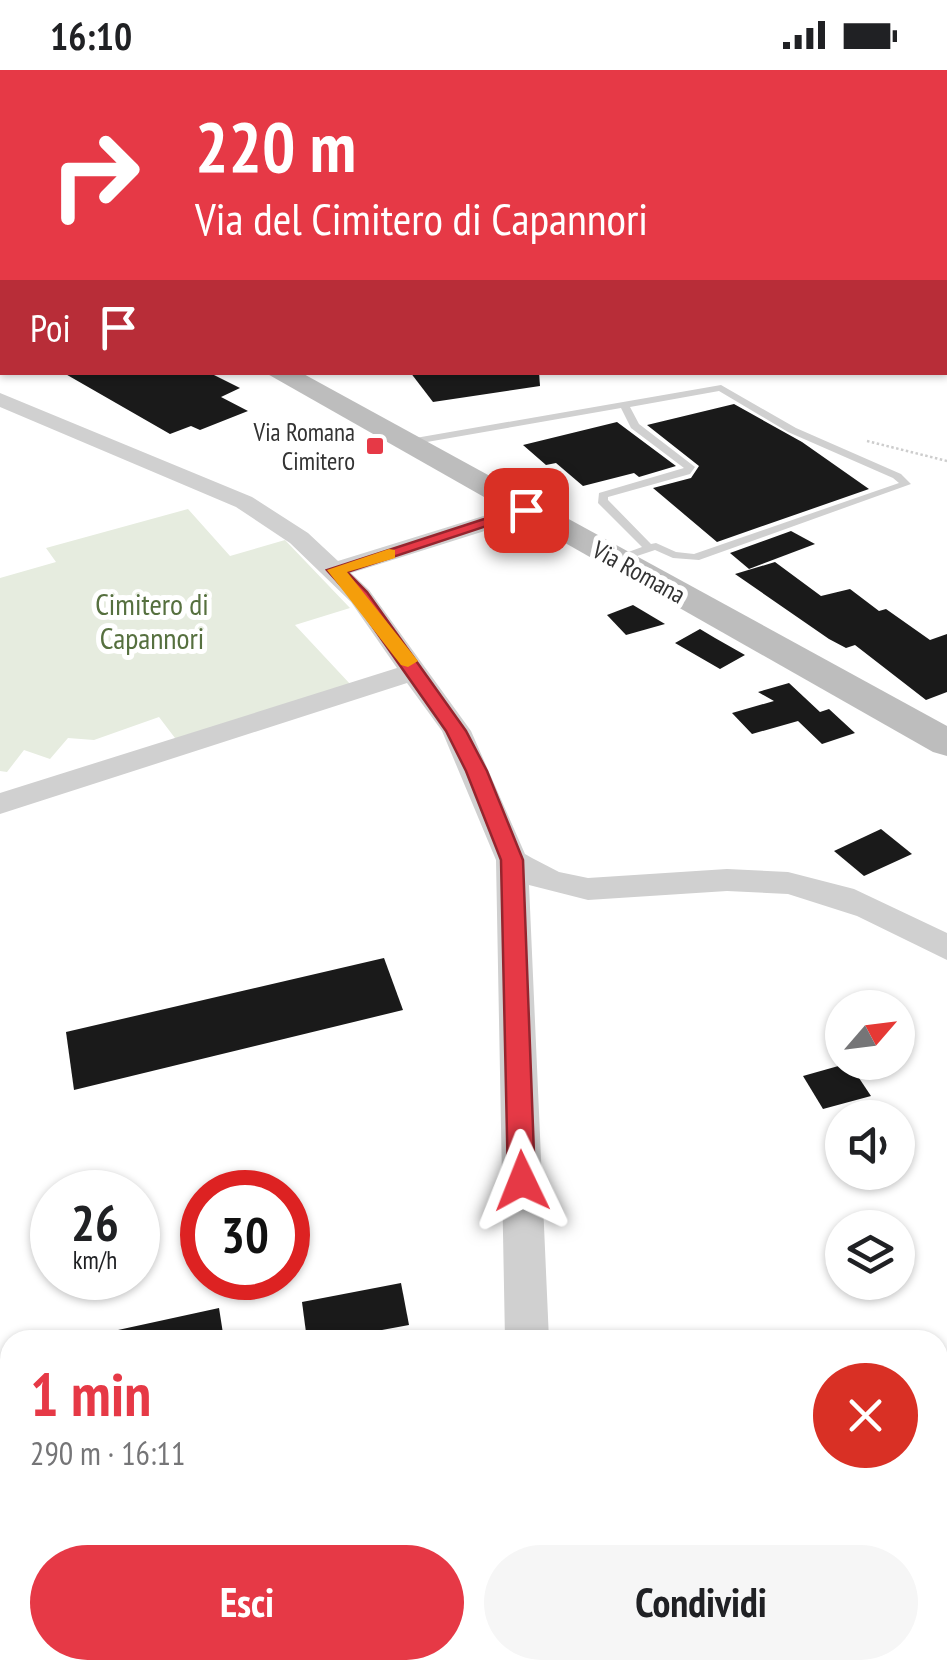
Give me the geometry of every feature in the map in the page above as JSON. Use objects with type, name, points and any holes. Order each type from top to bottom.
[{"type":"street","name":"Via Romana","points":[[283,375],[526,510],[631,553],[947,743]]},
{"type":"street","points":[[0,399],[244,502],[300,538],[360,596],[456,731],[477,771],[512,860],[527,1330]]},
{"type":"street","points":[[336,570],[526,510]]},
{"type":"street","points":[[0,804],[415,670]]},
{"type":"street","points":[[512,860],[536,876],[565,887],[756,879],[836,892],[890,915],[947,948]]},
{"type":"lane","points":[[404,443],[721,388],[792,430],[897,476],[906,484],[695,558],[631,553],[602,501],[603,495],[686,472],[690,467],[635,426],[626,407]]},
{"type":"path","points":[[862,440],[947,460]]},
{"type":"green space","name":"Cimitero di Capannori","points":[[188,509],[230,556],[285,540],[350,608],[295,625],[351,685],[178,742],[159,717],[94,740],[68,738],[50,759],[24,750],[7,772],[0,771],[0,578],[56,562],[46,548]]},
{"type":"building","points":[[67,375],[214,375],[240,388],[221,397],[248,411],[200,430],[191,426],[170,434]]},
{"type":"building","points":[[412,375],[539,375],[540,386],[433,402]]},
{"type":"building","points":[[734,404],[802,442],[869,489],[717,542],[653,488],[691,478],[699,466],[647,425]]},
{"type":"building","points":[[617,422],[676,466],[583,486],[556,463],[546,465],[523,445]]},
{"type":"building","points":[[791,531],[815,544],[749,569],[730,553]]},
{"type":"building","points":[[775,562],[821,596],[850,589],[930,640],[947,634],[947,692],[926,700],[855,645],[846,648],[829,639],[735,574]]},
{"type":"building","points":[[633,605],[665,624],[626,635],[607,615]]},
{"type":"building","points":[[700,629],[745,655],[720,669],[675,643]]},
{"type":"building","points":[[789,683],[820,712],[829,709],[855,733],[822,744],[798,721],[752,734],[732,713],[774,701],[758,692]]},
{"type":"building","points":[[881,829],[912,854],[864,876],[834,851]]},
{"type":"building","points":[[384,958],[403,1010],[74,1090],[66,1032]]},
{"type":"building","points":[[825,1070],[825,1080],[860,1080],[871,1096],[825,1100],[823,1109],[803,1076]]},
{"type":"building","points":[[401,1283],[409,1325],[382,1330],[306,1330],[302,1302]]},
{"type":"building","points":[[219,1308],[222,1330],[118,1330]]},
{"type":"slow traffic","points":[[389,554],[336,570],[408,661]]},
{"type":"place","name":"Via Romana Cimitero","points":[[375,446]]},
{"type":"route","points":[[522,1181],[512,860],[477,771],[456,731],[360,596],[336,570],[526,510]]}]
